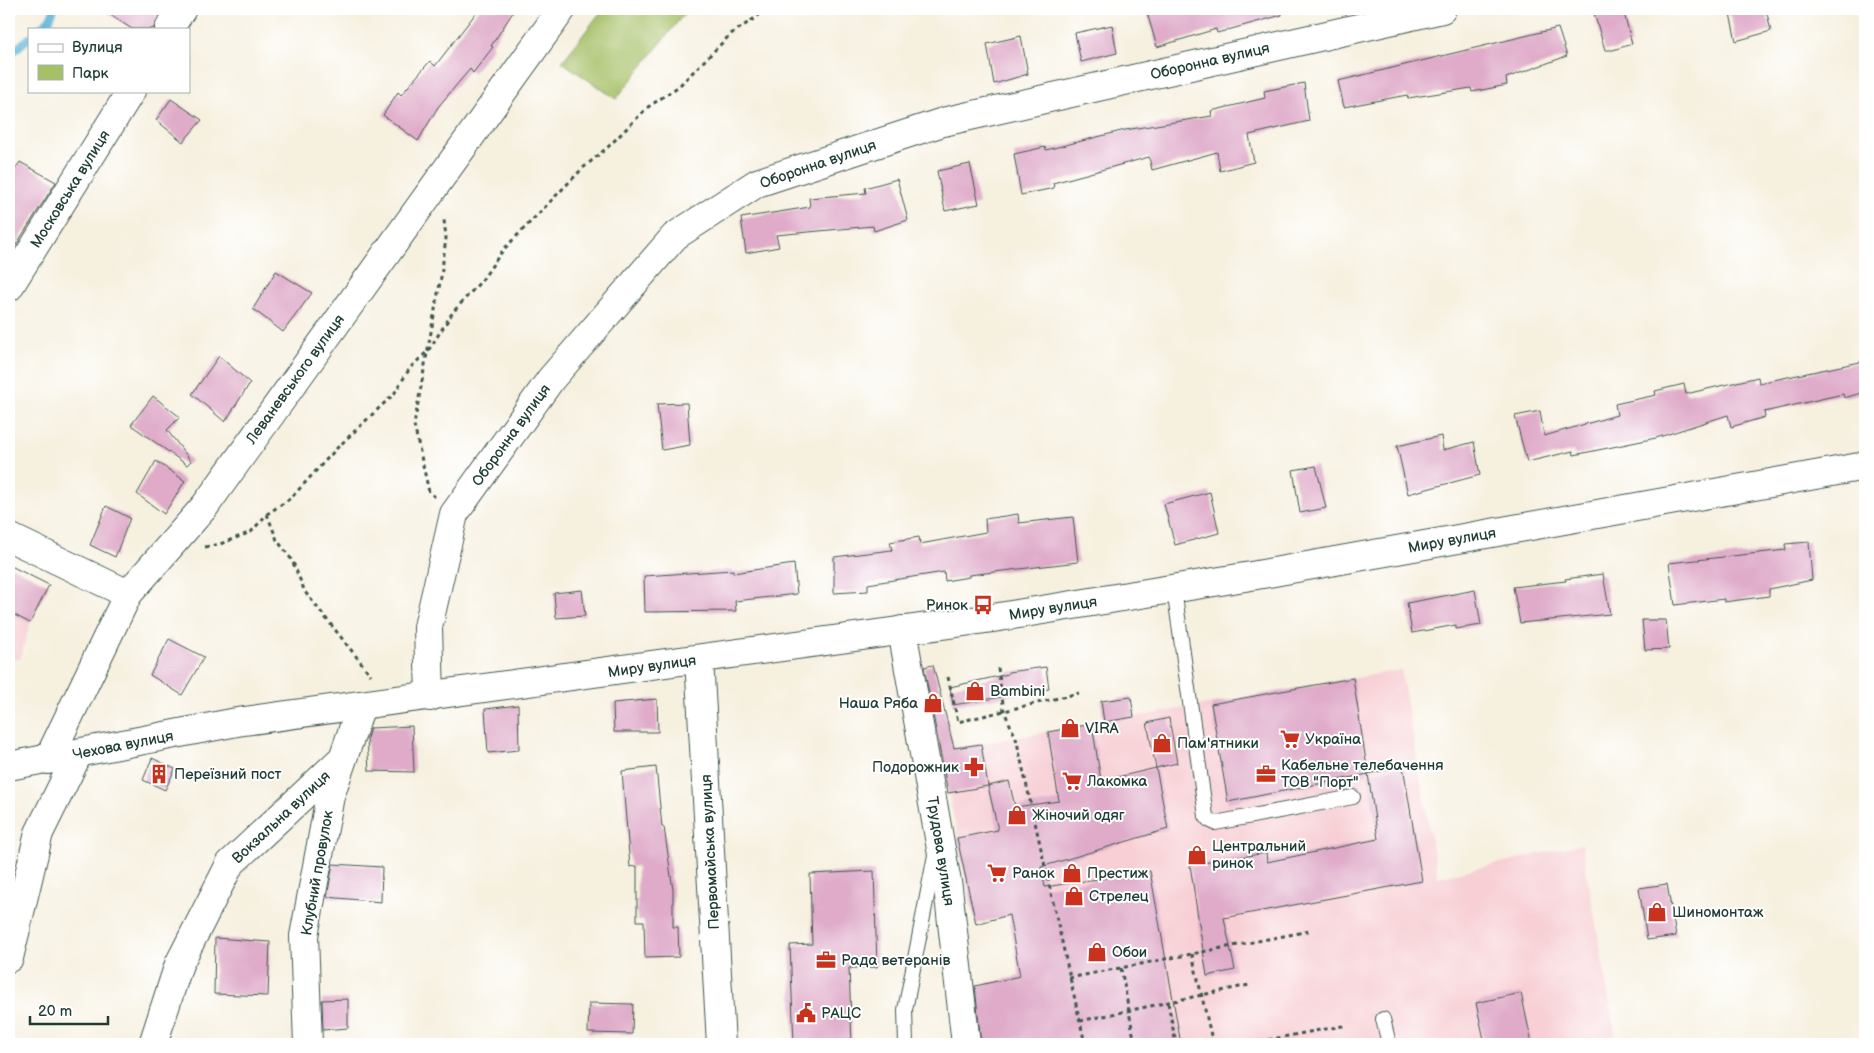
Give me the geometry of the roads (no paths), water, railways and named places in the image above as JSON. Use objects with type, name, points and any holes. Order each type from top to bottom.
[{"type":"street","points":[[170,28],[182,9]]},
{"type":"street","name":"Леваневського вулиця","points":[[48,760],[128,594],[205,506],[562,9]]},
{"type":"street","name":"Оборонна вулиця","points":[[430,697],[428,627],[454,514],[550,379],[675,236],[757,183],[943,122],[1442,9]]},
{"type":"street","name":"Московська вулиця","points":[[9,287],[130,92]]},
{"type":"street","name":"Миру вулиця","points":[[237,722],[699,659],[1174,589],[1865,466]]},
{"type":"street","points":[[9,537],[128,594]]},
{"type":"street","name":"Трудова вулиця","points":[[902,630],[948,888],[966,1044]]},
{"type":"street","name":"Первомайська вулиця","points":[[699,659],[721,1044]]},
{"type":"street","name":"Клубний провулок","points":[[308,1044],[304,936],[330,796],[361,706]]},
{"type":"street","name":"Чехова вулиця","points":[[9,766],[237,722]]},
{"type":"street","points":[[9,958],[39,832],[78,754]]},
{"type":"street","name":"Вокзальна вулиця","points":[[152,1044],[179,964],[230,864],[343,758]]},
{"type":"lane","points":[[1174,589],[1206,816],[1209,820],[1215,822],[1353,798]]},
{"type":"lane","points":[[906,1044],[905,1010],[939,837]]},
{"type":"lane","points":[[1383,1019],[1389,1044]]},
{"type":"waterway","points":[[40,28],[50,19],[54,9]]},
{"type":"waterway","points":[[9,55],[28,39]]},
{"type":"place","name":"Ринок","points":[[983,605]]},
{"type":"place","name":"Bambini","points":[[975,691]]},
{"type":"place","name":"Наша Ряба","points":[[933,703]]},
{"type":"place","name":"VIRA","points":[[1070,728]]},
{"type":"place","name":"Україна","points":[[1290,739]]},
{"type":"place","name":"Пам'ятники","points":[[1162,743]]},
{"type":"place","name":"Подорожник","points":[[974,767]]},
{"type":"place","name":"Переїзний пост","points":[[159,774]]},
{"type":"place","name":"Кабельне телебачення ТОВ \"Порт\"","points":[[1266,774]]},
{"type":"place","name":"Лакомка","points":[[1072,781]]},
{"type":"place","name":"Жіночий одяг","points":[[1017,815]]},
{"type":"place","name":"Центральний ринок","points":[[1197,855]]},
{"type":"place","name":"Ранок","points":[[997,873]]},
{"type":"place","name":"Престиж","points":[[1072,873]]},
{"type":"place","name":"Стрелец","points":[[1074,896]]},
{"type":"place","name":"Шиномонтаж","points":[[1657,912]]},
{"type":"place","name":"Обои","points":[[1097,952]]},
{"type":"place","name":"Рада ветеранів","points":[[826,960]]},
{"type":"place","name":"РАЦС","points":[[806,1013]]}]
